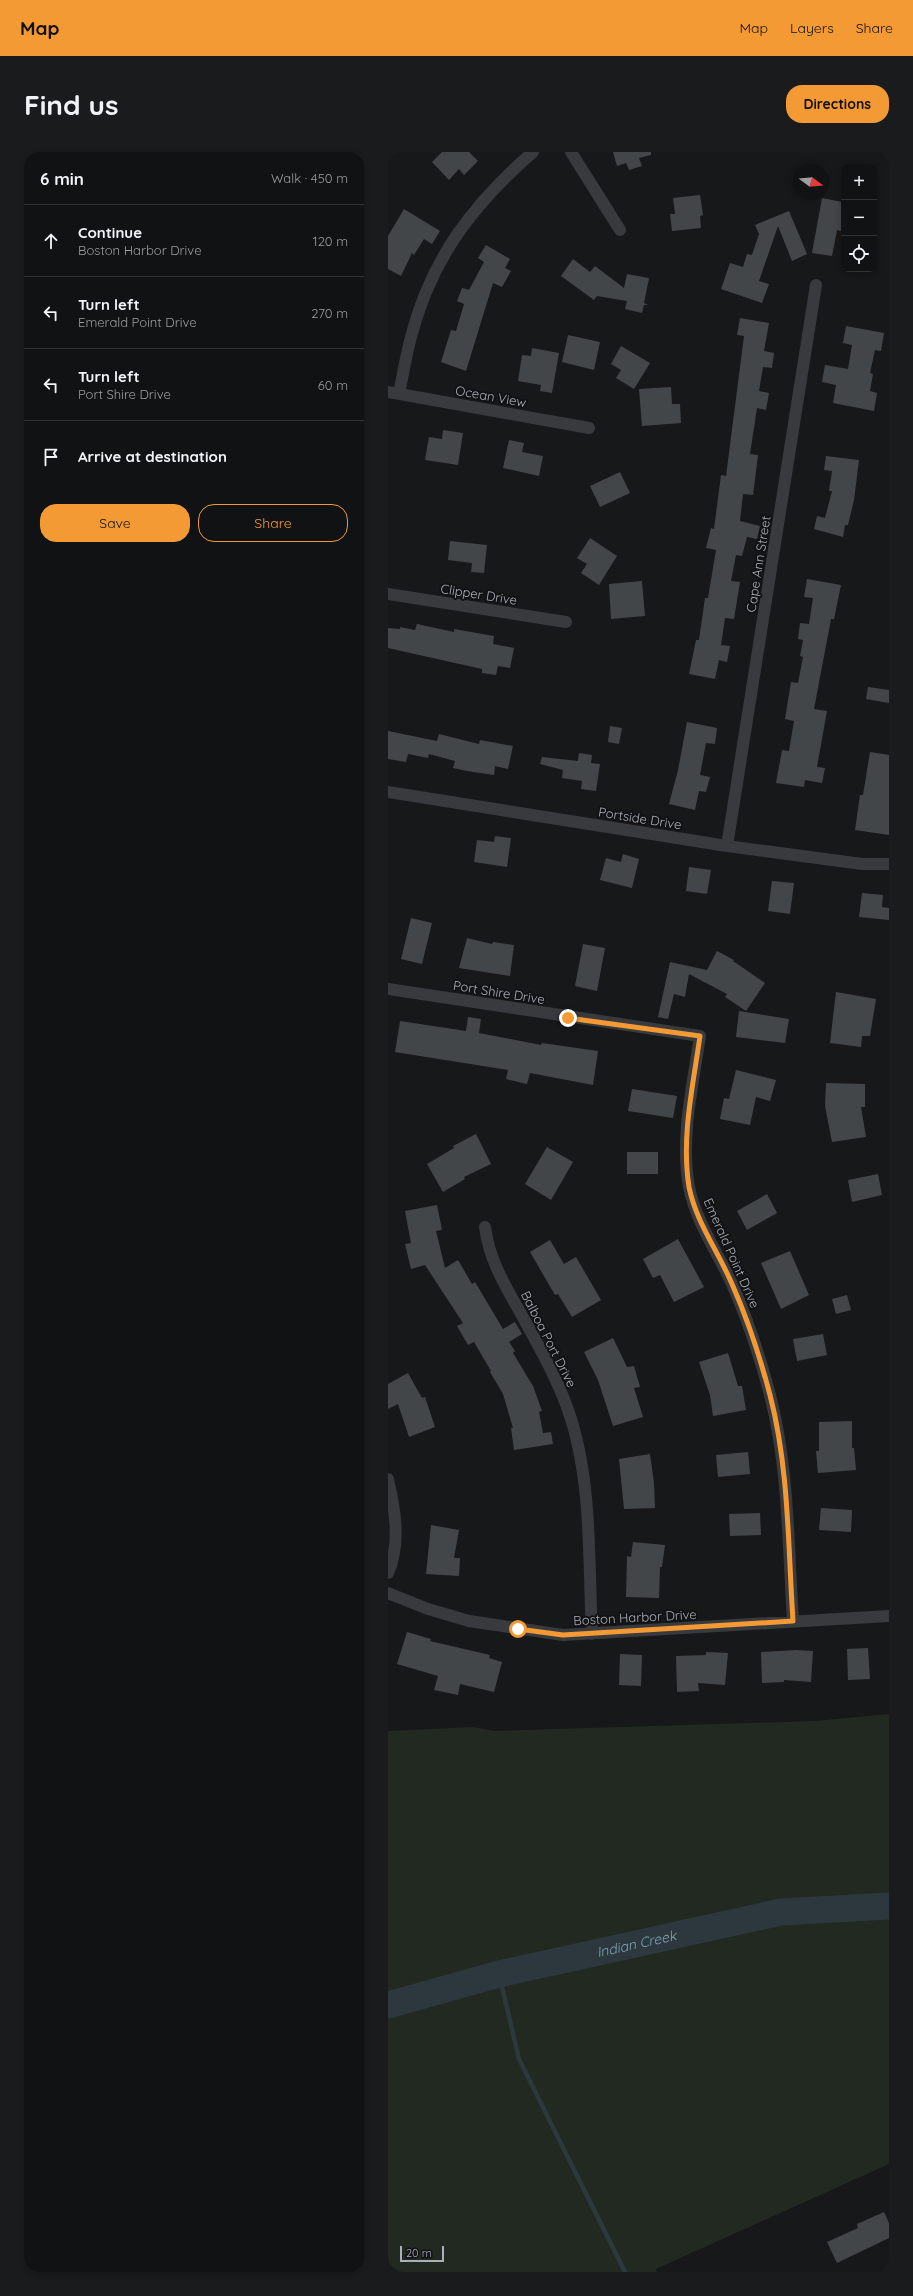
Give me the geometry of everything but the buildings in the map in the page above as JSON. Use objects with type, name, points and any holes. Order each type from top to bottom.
[{"type":"street","points":[[393,393],[421,303],[441,260],[460,229],[482,201],[533,152]]},
{"type":"street","points":[[571,152],[620,230]]},
{"type":"street","name":"Cape Ann Street","points":[[727,846],[816,286]]},
{"type":"street","name":"Ocean View","points":[[393,393],[590,428]]},
{"type":"street","name":"Clipper Drive","points":[[388,594],[566,622]]},
{"type":"street","name":"Portside Drive","points":[[388,792],[727,846],[862,864],[889,864]]},
{"type":"street","name":"Port Shire Drive","points":[[388,989],[700,1036]]},
{"type":"street","name":"Emerald Point Drive","points":[[700,1036],[687,1133],[686,1152],[690,1188],[701,1224],[731,1283],[754,1339],[770,1397],[781,1457],[788,1518],[793,1621]]},
{"type":"street","name":"Balboa Port Drive","points":[[485,1227],[488,1247],[495,1267],[552,1371],[567,1408],[578,1446],[585,1486],[592,1634]]},
{"type":"street","points":[[388,1479],[395,1507],[396,1545],[388,1573]]},
{"type":"street","name":"Boston Harbor Drive","points":[[388,1593],[428,1609],[469,1621],[563,1635],[889,1616]]},
{"type":"shaded area","points":[[889,1714],[889,2164],[656,2269],[657,2272],[388,2272],[388,1731],[473,1727],[494,1731],[815,1721]]},
{"type":"waterway","name":"Indian Creek","points":[[388,2005],[499,1974],[781,1912],[889,1906]]},
{"type":"waterway","points":[[499,1974],[519,2059],[625,2272]]},
{"type":"route","points":[[518,1629],[563,1635],[793,1621],[788,1518],[781,1457],[770,1397],[754,1339],[731,1283],[701,1224],[694,1206],[687,1170],[687,1133],[700,1036],[568,1018]]}]
